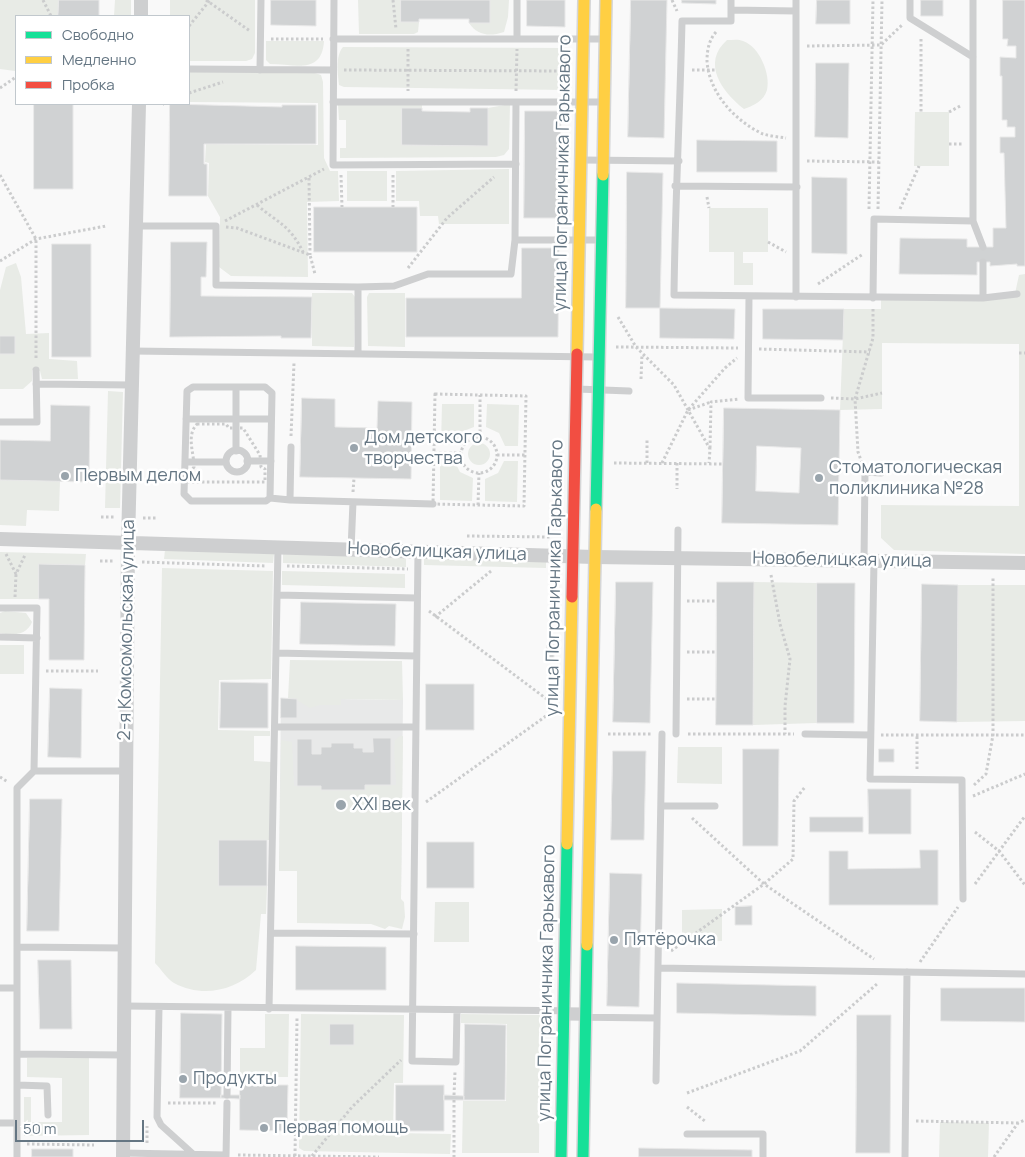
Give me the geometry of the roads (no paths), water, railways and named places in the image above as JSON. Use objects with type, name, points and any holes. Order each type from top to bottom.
[{"type":"street","points":[[141,0],[141,15]]},
{"type":"street","name":"улица Пограничника Гарькавого","points":[[561,1157],[584,0]]},
{"type":"street","points":[[583,1157],[606,0]]},
{"type":"street","name":"2-я Комсомольская улица","points":[[123,1155],[128,543],[138,105]]},
{"type":"street","name":"Новобелицкая улица","points":[[0,539],[594,557],[1025,563]]},
{"type":"lane","points":[[260,70],[261,0]]},
{"type":"lane","points":[[334,0],[333,39],[336,70],[333,102],[333,165],[516,164]]},
{"type":"lane","points":[[517,0],[517,39]]},
{"type":"lane","points":[[731,0],[731,21],[682,21],[679,161],[675,186],[674,295],[984,298],[1017,294]]},
{"type":"lane","points":[[796,0],[794,140],[797,187],[796,297]]},
{"type":"lane","points":[[910,0],[910,18],[973,57]]},
{"type":"lane","points":[[973,0],[973,221],[983,248]]},
{"type":"lane","points":[[731,10],[796,11]]},
{"type":"lane","points":[[333,39],[605,39]]},
{"type":"lane","points":[[190,69],[336,70]]},
{"type":"lane","points":[[333,102],[604,102]]},
{"type":"lane","points":[[136,226],[218,225],[216,285],[394,286],[428,274],[511,274],[515,240],[516,102]]},
{"type":"lane","points":[[581,160],[679,161]]},
{"type":"lane","points":[[675,186],[797,187]]},
{"type":"lane","points":[[873,298],[873,246],[876,219],[973,221]]},
{"type":"lane","points":[[515,240],[601,240]]},
{"type":"lane","points":[[983,262],[984,298]]},
{"type":"lane","points":[[358,287],[358,353]]},
{"type":"lane","points":[[749,297],[748,398],[821,398]]},
{"type":"lane","points":[[132,351],[598,357]]},
{"type":"lane","points":[[0,422],[37,422],[36,370]]},
{"type":"lane","points":[[36,384],[132,385]]},
{"type":"lane","points":[[193,388],[236,388],[265,388],[272,393],[270,498],[266,502],[191,501],[184,494],[187,391],[193,388]]},
{"type":"lane","points":[[236,388],[236,450]]},
{"type":"lane","points":[[577,389],[629,391]]},
{"type":"lane","points":[[186,418],[271,419]]},
{"type":"lane","points":[[290,500],[291,445]]},
{"type":"lane","points":[[236,450],[245,454],[248,461],[245,468],[235,472],[229,469],[226,462],[230,453],[236,450]]},
{"type":"lane","points":[[248,461],[270,462]]},
{"type":"lane","points":[[185,462],[226,462]]},
{"type":"lane","points":[[881,473],[865,472],[868,561],[870,779],[962,780],[963,899]]},
{"type":"lane","points":[[270,498],[433,504]]},
{"type":"lane","points":[[351,550],[352,502]]},
{"type":"lane","points":[[676,734],[678,530]]},
{"type":"lane","points":[[270,1009],[278,547]]},
{"type":"lane","points":[[418,552],[412,1061],[456,1062],[457,1011]]},
{"type":"lane","points":[[277,595],[417,598]]},
{"type":"lane","points":[[0,608],[37,608],[34,771],[17,788],[17,1157]]},
{"type":"lane","points":[[0,638],[37,638]]},
{"type":"lane","points":[[276,653],[416,656]]},
{"type":"lane","points":[[275,727],[416,727]]},
{"type":"lane","points":[[656,1081],[662,734]]},
{"type":"lane","points":[[804,734],[870,735]]},
{"type":"lane","points":[[34,771],[126,771]]},
{"type":"lane","points":[[661,806],[715,806]]},
{"type":"lane","points":[[271,933],[414,934]]},
{"type":"lane","points":[[17,947],[124,948]]},
{"type":"lane","points":[[658,964],[892,972],[1025,974]]},
{"type":"lane","points":[[905,1157],[910,972]]},
{"type":"lane","points":[[0,988],[17,988]]},
{"type":"lane","points":[[124,1006],[413,1010],[586,1014],[657,1018]]},
{"type":"lane","points":[[159,1007],[157,1117],[161,1126],[193,1154]]},
{"type":"lane","points":[[123,1155],[193,1154],[226,1156],[228,1008]]},
{"type":"lane","points":[[17,1054],[124,1055]]},
{"type":"lane","points":[[17,1086],[48,1086],[48,1115]]},
{"type":"lane","points":[[0,1123],[17,1124]]},
{"type":"lane","points":[[687,1134],[763,1134],[763,1157]]},
{"type":"place","name":"Дом детского творчества","points":[[354,448]]},
{"type":"place","name":"Первым делом","points":[[65,476]]},
{"type":"place","name":"Стоматологическая поликлиника №28","points":[[819,478]]},
{"type":"place","name":"XXI век","points":[[341,805]]},
{"type":"place","name":"Пятёрочка","points":[[614,940]]},
{"type":"place","name":"Продукты","points":[[183,1079]]},
{"type":"place","name":"Первая помощь","points":[[264,1128]]}]
